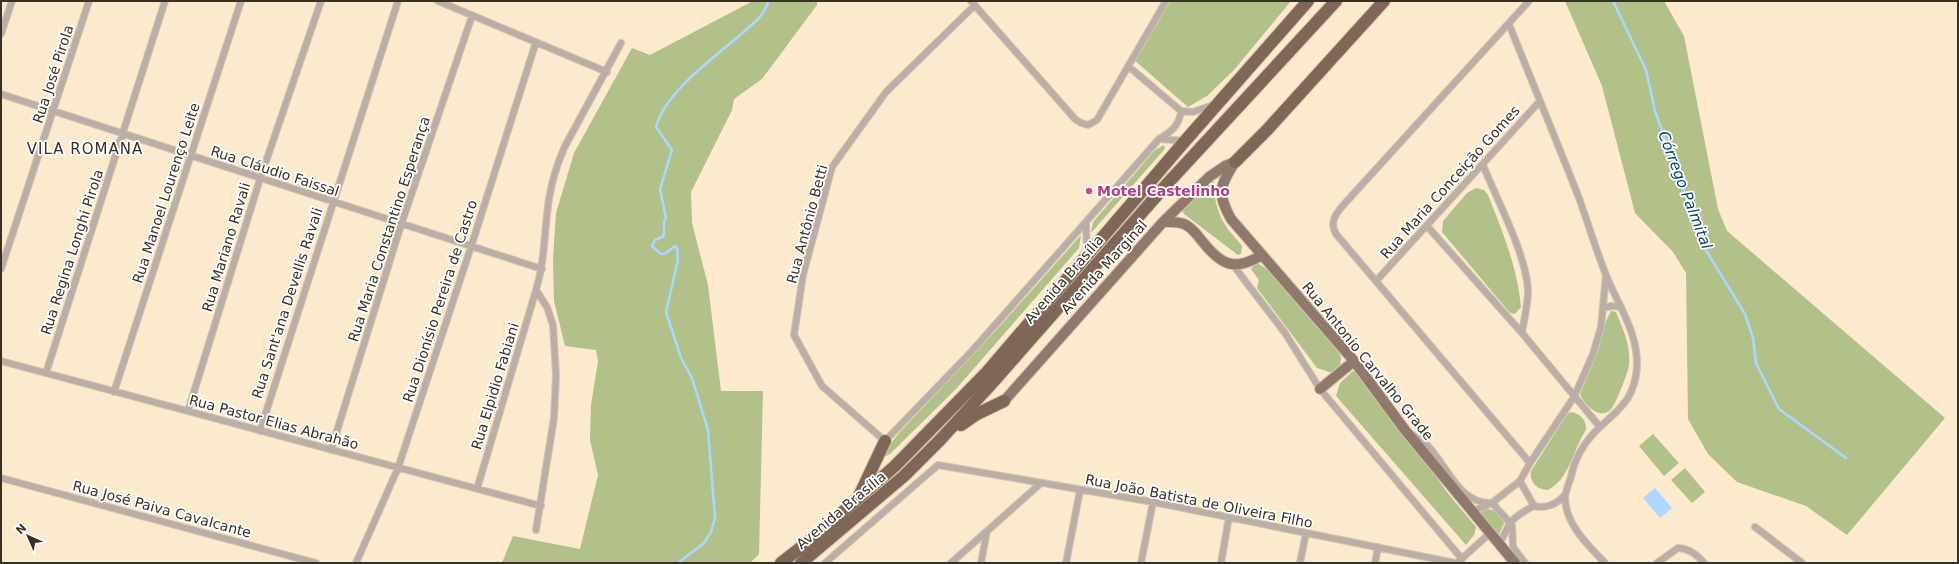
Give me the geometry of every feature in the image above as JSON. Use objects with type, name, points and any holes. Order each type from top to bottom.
[{"type":"highway","points":[[1265,50],[1299,1]]},
{"type":"highway","name":"Avenida Brasília","points":[[781,563],[856,501],[910,451],[987,372],[1185,141],[1308,1]]},
{"type":"highway","points":[[1235,162],[1267,130],[1384,1]]},
{"type":"highway","name":"Avenida Brasília","points":[[801,563],[904,476],[940,440],[994,381],[1167,184],[1333,3]]},
{"type":"highway","points":[[940,440],[977,414],[1004,401]]},
{"type":"highway","points":[[856,501],[886,441]]},
{"type":"main road","name":"Avenida Marginal","points":[[1004,401],[1163,222],[1209,177],[1225,166],[1235,162]]},
{"type":"main road","name":"Rua Antonio Carvalho Grade","points":[[1235,162],[1224,179],[1221,189],[1222,203],[1231,219],[1354,361],[1405,430],[1471,512],[1515,563]]},
{"type":"main road","points":[[1163,222],[1185,224],[1192,229],[1210,252],[1221,260],[1233,265],[1250,262],[1262,254]]},
{"type":"main road","points":[[1320,389],[1354,361]]},
{"type":"street","points":[[1,34],[12,1]]},
{"type":"street","name":"Rua José Pirola","points":[[1,269],[54,112],[88,1]]},
{"type":"street","name":"Rua Regina Longhi Pirola","points":[[46,373],[165,1]]},
{"type":"street","name":"Rua Manoel Lourenço Leite","points":[[114,392],[241,1]]},
{"type":"street","name":"Rua Mariano Ravali","points":[[188,411],[260,179],[321,1]]},
{"type":"street","name":"Rua Sant'ana Devellis Ravali","points":[[260,430],[332,202],[398,1]]},
{"type":"street","points":[[438,1],[607,72]]},
{"type":"street","points":[[973,3],[1081,123],[1088,125],[1097,120],[1166,1]]},
{"type":"street","points":[[1529,1],[1334,217],[1333,225],[1336,234],[1377,280],[1530,463]]},
{"type":"street","name":"Rua Antônio Betti","points":[[886,441],[822,386],[794,335],[803,275],[832,167],[886,92],[973,3]]},
{"type":"street","name":"Rua Maria Constantino Esperança","points":[[331,450],[401,225],[472,16]]},
{"type":"street","points":[[1509,24],[1635,346],[1637,361],[1635,380],[1631,392],[1620,410],[1600,427],[1587,441],[1577,458],[1565,495],[1568,514],[1575,527],[1604,563]]},
{"type":"street","name":"Rua Dionísio Pereira de Castro","points":[[356,563],[398,468],[471,248],[536,42]]},
{"type":"street","name":"Rua Elpidio Fabiani","points":[[477,489],[542,269],[548,203],[557,167],[567,142],[607,72],[621,43]]},
{"type":"street","points":[[1128,66],[1181,111],[1197,112],[1220,102]]},
{"type":"street","name":"Rua Cláudio Faissal","points":[[1,94],[471,248],[542,269]]},
{"type":"street","name":"Rua Maria Conceição Gomes","points":[[1377,280],[1540,101]]},
{"type":"street","points":[[886,441],[972,351],[1159,139],[1175,128],[1181,111]]},
{"type":"street","points":[[1159,139],[1185,141]]},
{"type":"street","points":[[1483,165],[1515,242],[1525,272],[1527,298],[1522,333]]},
{"type":"street","points":[[1086,222],[1087,256]]},
{"type":"street","points":[[1427,226],[1522,333],[1600,427]]},
{"type":"street","points":[[1233,265],[1285,333],[1320,389],[1462,559]]},
{"type":"street","points":[[1471,512],[1492,503],[1520,481],[1530,463],[1574,397],[1593,354],[1601,327],[1606,275]]},
{"type":"street","points":[[536,290],[547,306],[553,325],[556,374],[554,418],[536,530]]},
{"type":"street","points":[[1603,308],[1612,306],[1621,307]]},
{"type":"street","name":"Rua Pastor Elias Abrahão","points":[[1,361],[540,506]]},
{"type":"street","points":[[1405,430],[1428,446],[1467,496],[1480,502],[1492,503],[1513,528],[1513,547],[1525,563]]},
{"type":"street","name":"Rua João Batista de Oliveira Filho","points":[[825,563],[938,465],[1040,484],[1153,502],[1456,563]]},
{"type":"street","name":"Rua José Paiva Cavalcante","points":[[1,478],[316,563]]},
{"type":"street","points":[[1520,481],[1534,506]]},
{"type":"street","points":[[951,563],[1040,484]]},
{"type":"street","points":[[1066,563],[1080,490]]},
{"type":"street","points":[[1498,544],[1504,536],[1510,523],[1522,512],[1534,506],[1540,507],[1553,505],[1565,495]]},
{"type":"street","points":[[1142,563],[1153,502]]},
{"type":"street","points":[[1221,563],[1229,518]]},
{"type":"street","points":[[1755,527],[1802,563]]},
{"type":"street","points":[[981,563],[987,530]]},
{"type":"street","points":[[1300,563],[1306,533]]},
{"type":"street","points":[[1456,563],[1490,534]]},
{"type":"street","points":[[1375,563],[1378,548]]},
{"type":"street","points":[[1657,563],[1678,548],[1686,549],[1695,554],[1704,563]]},
{"type":"green space","points":[[753,1],[817,1],[817,5],[762,79],[734,99],[732,110],[691,192],[692,223],[708,285],[721,391],[763,391],[759,554],[750,563],[502,563],[513,536],[580,549],[598,475],[590,440],[591,405],[598,361],[596,350],[565,346],[554,301],[553,259],[556,213],[574,153],[632,48],[650,55]]},
{"type":"green space","points":[[1167,1],[1291,1],[1234,70],[1207,96],[1188,107],[1133,59]]},
{"type":"green space","points":[[1565,1],[1664,1],[1684,36],[1718,209],[1727,231],[1945,418],[1847,535],[1806,506],[1737,482],[1708,454],[1688,419],[1686,273],[1673,252],[1635,213],[1602,86]]},
{"type":"green space","points":[[1164,145],[1165,148],[1163,151],[1091,233],[1093,222],[1155,150]]},
{"type":"green space","points":[[1214,181],[1215,200],[1219,212],[1224,224],[1242,246],[1241,254],[1238,255],[1184,214],[1181,209]]},
{"type":"green space","points":[[1476,188],[1484,190],[1488,195],[1509,250],[1521,307],[1515,314],[1510,313],[1442,232],[1443,221],[1467,193]]},
{"type":"green space","points":[[1081,235],[1079,248],[956,389],[890,454],[884,457],[889,446],[899,433],[999,327]]},
{"type":"green space","points":[[1255,263],[1263,267],[1274,276],[1311,316],[1339,351],[1341,358],[1340,367],[1332,373],[1317,368],[1257,288],[1259,280],[1251,269]]},
{"type":"green space","points":[[1611,311],[1616,312],[1624,331],[1628,344],[1629,365],[1614,405],[1608,412],[1599,413],[1585,403],[1580,394],[1598,351],[1605,323]]},
{"type":"green space","points":[[1353,371],[1356,371],[1405,430],[1446,491],[1476,527],[1474,535],[1466,545],[1336,396],[1340,383]]},
{"type":"green space","points":[[1572,412],[1583,418],[1586,424],[1586,430],[1561,479],[1548,490],[1540,489],[1531,479],[1531,471],[1568,413]]},
{"type":"green space","points":[[1653,434],[1679,463],[1664,476],[1639,446]]},
{"type":"green space","points":[[1685,468],[1705,492],[1692,503],[1671,480]]},
{"type":"green space","points":[[1484,509],[1495,511],[1502,517],[1504,523],[1498,535],[1479,513]]},
{"type":"water","points":[[1655,488],[1672,508],[1660,518],[1643,498]]},
{"type":"waterway","points":[[678,563],[704,543],[711,532],[715,518],[708,430],[692,378],[681,358],[666,312],[678,260],[677,248],[675,246],[666,253],[661,254],[652,246],[655,240],[664,236],[664,222],[666,218],[660,189],[672,150],[656,127],[662,112],[672,97],[700,69],[758,19],[769,1]]},
{"type":"waterway","name":"Córrego Palmital","points":[[1613,1],[1646,70],[1655,111],[1704,247],[1745,314],[1753,338],[1756,363],[1779,409],[1846,458]]},
{"type":"place","name":"Motel Castelinho","points":[[1089,191]]},
{"type":"district","name":"VILA ROMANA","points":[[85,149]]}]
